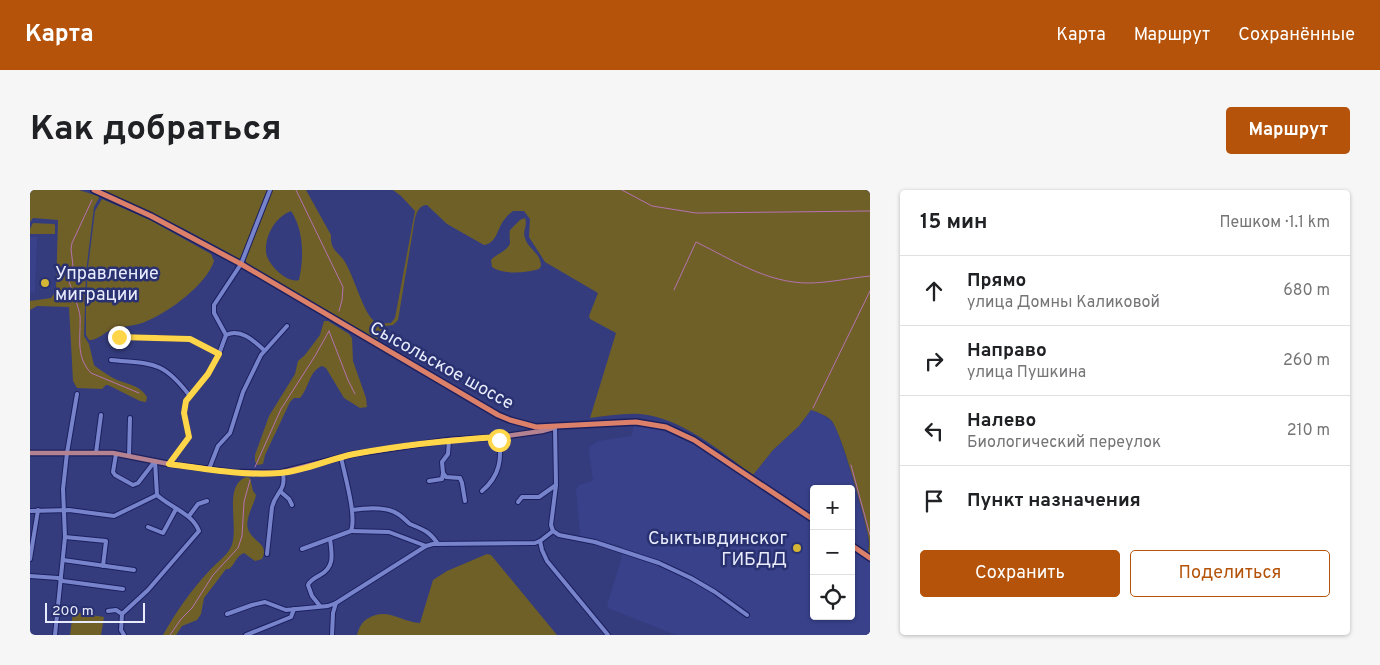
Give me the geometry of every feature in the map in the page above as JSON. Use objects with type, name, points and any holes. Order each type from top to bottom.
[{"type":"highway","name":"Сысольское шоссе","points":[[94,190],[152,216],[241,264],[486,410],[510,420],[536,427],[636,422],[666,427],[694,440],[810,517]]},
{"type":"highway","points":[[855,548],[870,558]]},
{"type":"main road","points":[[30,453],[116,454],[155,462],[231,472],[283,473],[341,457],[448,440],[499,437],[542,431],[555,427]]},
{"type":"street","points":[[169,464],[189,437],[184,407],[189,396],[208,374],[219,354],[226,335],[213,309],[241,264],[270,190]]},
{"type":"street","points":[[209,469],[218,446],[230,433],[243,392],[264,350],[287,326]]},
{"type":"street","points":[[226,335],[238,333],[246,336],[264,350]]},
{"type":"street","points":[[119,337],[190,339],[219,354]]},
{"type":"street","points":[[110,360],[155,365],[163,368],[189,396]]},
{"type":"street","points":[[55,635],[65,537],[63,489],[77,394]]},
{"type":"street","points":[[96,453],[101,415]]},
{"type":"street","points":[[129,456],[130,418]]},
{"type":"street","points":[[555,427],[556,485],[550,525],[553,531],[559,535],[595,542],[659,563],[715,592],[747,615]]},
{"type":"street","points":[[482,491],[494,480],[497,474],[500,455],[499,437]]},
{"type":"street","points":[[429,481],[442,479],[442,462],[448,454],[448,440]]},
{"type":"street","points":[[116,454],[113,472],[115,475],[133,484],[138,483],[155,462]]},
{"type":"street","points":[[341,457],[352,510],[352,531]]},
{"type":"street","points":[[155,462],[157,495]]},
{"type":"street","points":[[267,554],[272,507],[273,502],[284,485],[283,473]]},
{"type":"street","points":[[443,474],[446,477],[460,478],[465,500]]},
{"type":"street","points":[[518,502],[522,497],[539,497],[556,485]]},
{"type":"street","points":[[281,492],[289,498],[292,505]]},
{"type":"street","points":[[30,511],[64,510],[114,516],[157,495]]},
{"type":"street","points":[[124,635],[121,630],[122,614],[148,590],[199,531],[189,516],[157,495]]},
{"type":"street","points":[[189,516],[198,504],[207,501]]},
{"type":"street","points":[[148,527],[163,533],[176,509]]},
{"type":"street","points":[[352,510],[384,509],[398,513],[408,523],[426,530],[438,544]]},
{"type":"street","points":[[30,559],[38,510]]},
{"type":"street","points":[[302,549],[352,531],[389,532],[426,546]]},
{"type":"street","points":[[226,614],[265,602],[272,603],[281,608],[294,609],[328,606],[336,603],[426,546],[438,544],[535,543],[540,542],[553,531]]},
{"type":"street","points":[[65,537],[106,541],[103,566]]},
{"type":"street","points":[[320,606],[312,596],[308,582],[326,572],[331,564],[330,540]]},
{"type":"street","points":[[540,542],[546,560],[608,635]]},
{"type":"street","points":[[63,560],[134,570]]},
{"type":"street","points":[[30,576],[58,578],[60,580],[124,589]]},
{"type":"street","points":[[332,635],[333,613],[336,603]]},
{"type":"street","points":[[246,635],[291,616],[294,609]]},
{"type":"street","points":[[108,611],[116,610],[122,614]]},
{"type":"shaded area","points":[[30,190],[79,190],[98,196],[99,198],[94,207],[86,272],[84,336],[89,344],[94,365],[115,379],[141,390],[147,397],[146,402],[140,401],[108,385],[102,389],[77,388],[73,381],[69,307],[37,306],[30,310],[30,301],[51,298],[56,291],[58,220],[33,218],[30,222]]},
{"type":"shaded area","points":[[101,190],[269,190],[242,257],[239,259],[171,222]]},
{"type":"shaded area","points":[[272,190],[306,190],[331,235],[333,248],[348,268],[368,314],[376,322],[391,323],[395,318],[415,211],[393,190],[870,190],[870,553],[868,552],[869,541],[864,516],[841,441],[831,420],[821,414],[811,410],[799,426],[773,450],[753,475],[714,446],[671,422],[640,414],[621,414],[590,418],[616,333],[590,319],[589,316],[598,293],[545,262],[529,237],[530,219],[524,211],[513,211],[506,217],[492,242],[484,245],[447,224],[427,205],[421,207],[415,218],[398,320],[393,325],[385,326],[377,340],[246,263],[246,258]],"holes":[[[291,211],[302,244],[302,263],[299,280],[289,279],[278,272],[270,262],[266,252],[267,239],[276,222]]]},
{"type":"shaded area","points":[[102,199],[150,220],[211,254],[214,261],[204,279],[196,288],[166,311],[143,323],[113,329],[96,339],[89,340],[86,335],[88,267],[95,211]]},
{"type":"shaded area","points":[[525,218],[524,235],[539,258],[541,266],[539,269],[515,272],[497,270],[492,267],[491,260],[509,246],[510,230],[520,220]]},
{"type":"shaded area","points":[[33,223],[54,224],[55,234],[30,234]]},
{"type":"shaded area","points":[[30,237],[37,237],[35,293],[30,292]]},
{"type":"shaded area","points":[[324,321],[328,321],[349,334],[352,338],[353,361],[366,398],[367,407],[360,408],[344,398],[326,368],[322,366],[318,368],[300,398],[294,398],[290,402],[265,455],[263,464],[257,465],[255,455],[269,416],[295,374],[298,361],[320,335]]},
{"type":"shaded area","points":[[811,410],[820,413],[831,421],[836,428],[854,485],[810,485],[810,513],[753,475],[773,450],[799,426]]},
{"type":"shaded area","points":[[633,426],[653,427],[691,442],[810,521],[810,620],[855,620],[855,551],[870,562],[870,635],[676,635],[608,608],[607,605],[623,549],[621,546],[580,536],[576,489],[579,485],[593,481],[589,449],[591,446],[598,441],[631,436]]},
{"type":"shaded area","points":[[247,477],[250,478],[256,495],[247,524],[250,533],[263,547],[264,554],[262,559],[255,561],[244,553],[241,554],[229,569],[226,569],[204,598],[201,614],[197,620],[182,626],[176,635],[163,635],[191,593],[210,570],[227,554],[231,547],[234,529],[233,497],[235,488],[240,481]]},
{"type":"shaded area","points":[[855,489],[867,533],[868,552],[855,544]]},
{"type":"shaded area","points":[[487,554],[491,555],[557,635],[357,635],[360,626],[374,615],[387,614],[420,623],[433,580],[447,571]]},
{"type":"shaded area","points":[[73,612],[104,617],[101,635],[70,635]]},
{"type":"waterway","points":[[296,190],[343,287],[339,311]]},
{"type":"waterway","points":[[622,190],[652,206],[696,213],[870,211]]},
{"type":"waterway","points":[[92,200],[72,243],[73,266],[68,278],[80,316],[81,353],[86,367],[91,373],[139,393]]},
{"type":"waterway","points":[[674,290],[696,242],[764,275],[793,282],[823,282],[870,276]]},
{"type":"waterway","points":[[813,408],[870,291]]},
{"type":"waterway","points":[[329,331],[355,394]]},
{"type":"waterway","points":[[255,467],[281,409],[329,331]]},
{"type":"waterway","points":[[851,465],[870,535]]},
{"type":"waterway","points":[[170,635],[181,619],[192,608],[213,575],[238,548],[242,536],[244,502],[250,480]]},
{"type":"place","name":"Управление миграции","points":[[45,283]]},
{"type":"place","name":"Сыктывдинског ГИБДД","points":[[797,548]]},
{"type":"route","points":[[119,337],[190,339],[219,354],[208,374],[186,401],[184,413],[189,437],[169,464],[231,472],[279,473],[354,454],[395,447],[448,440],[499,437],[499,440]]}]
